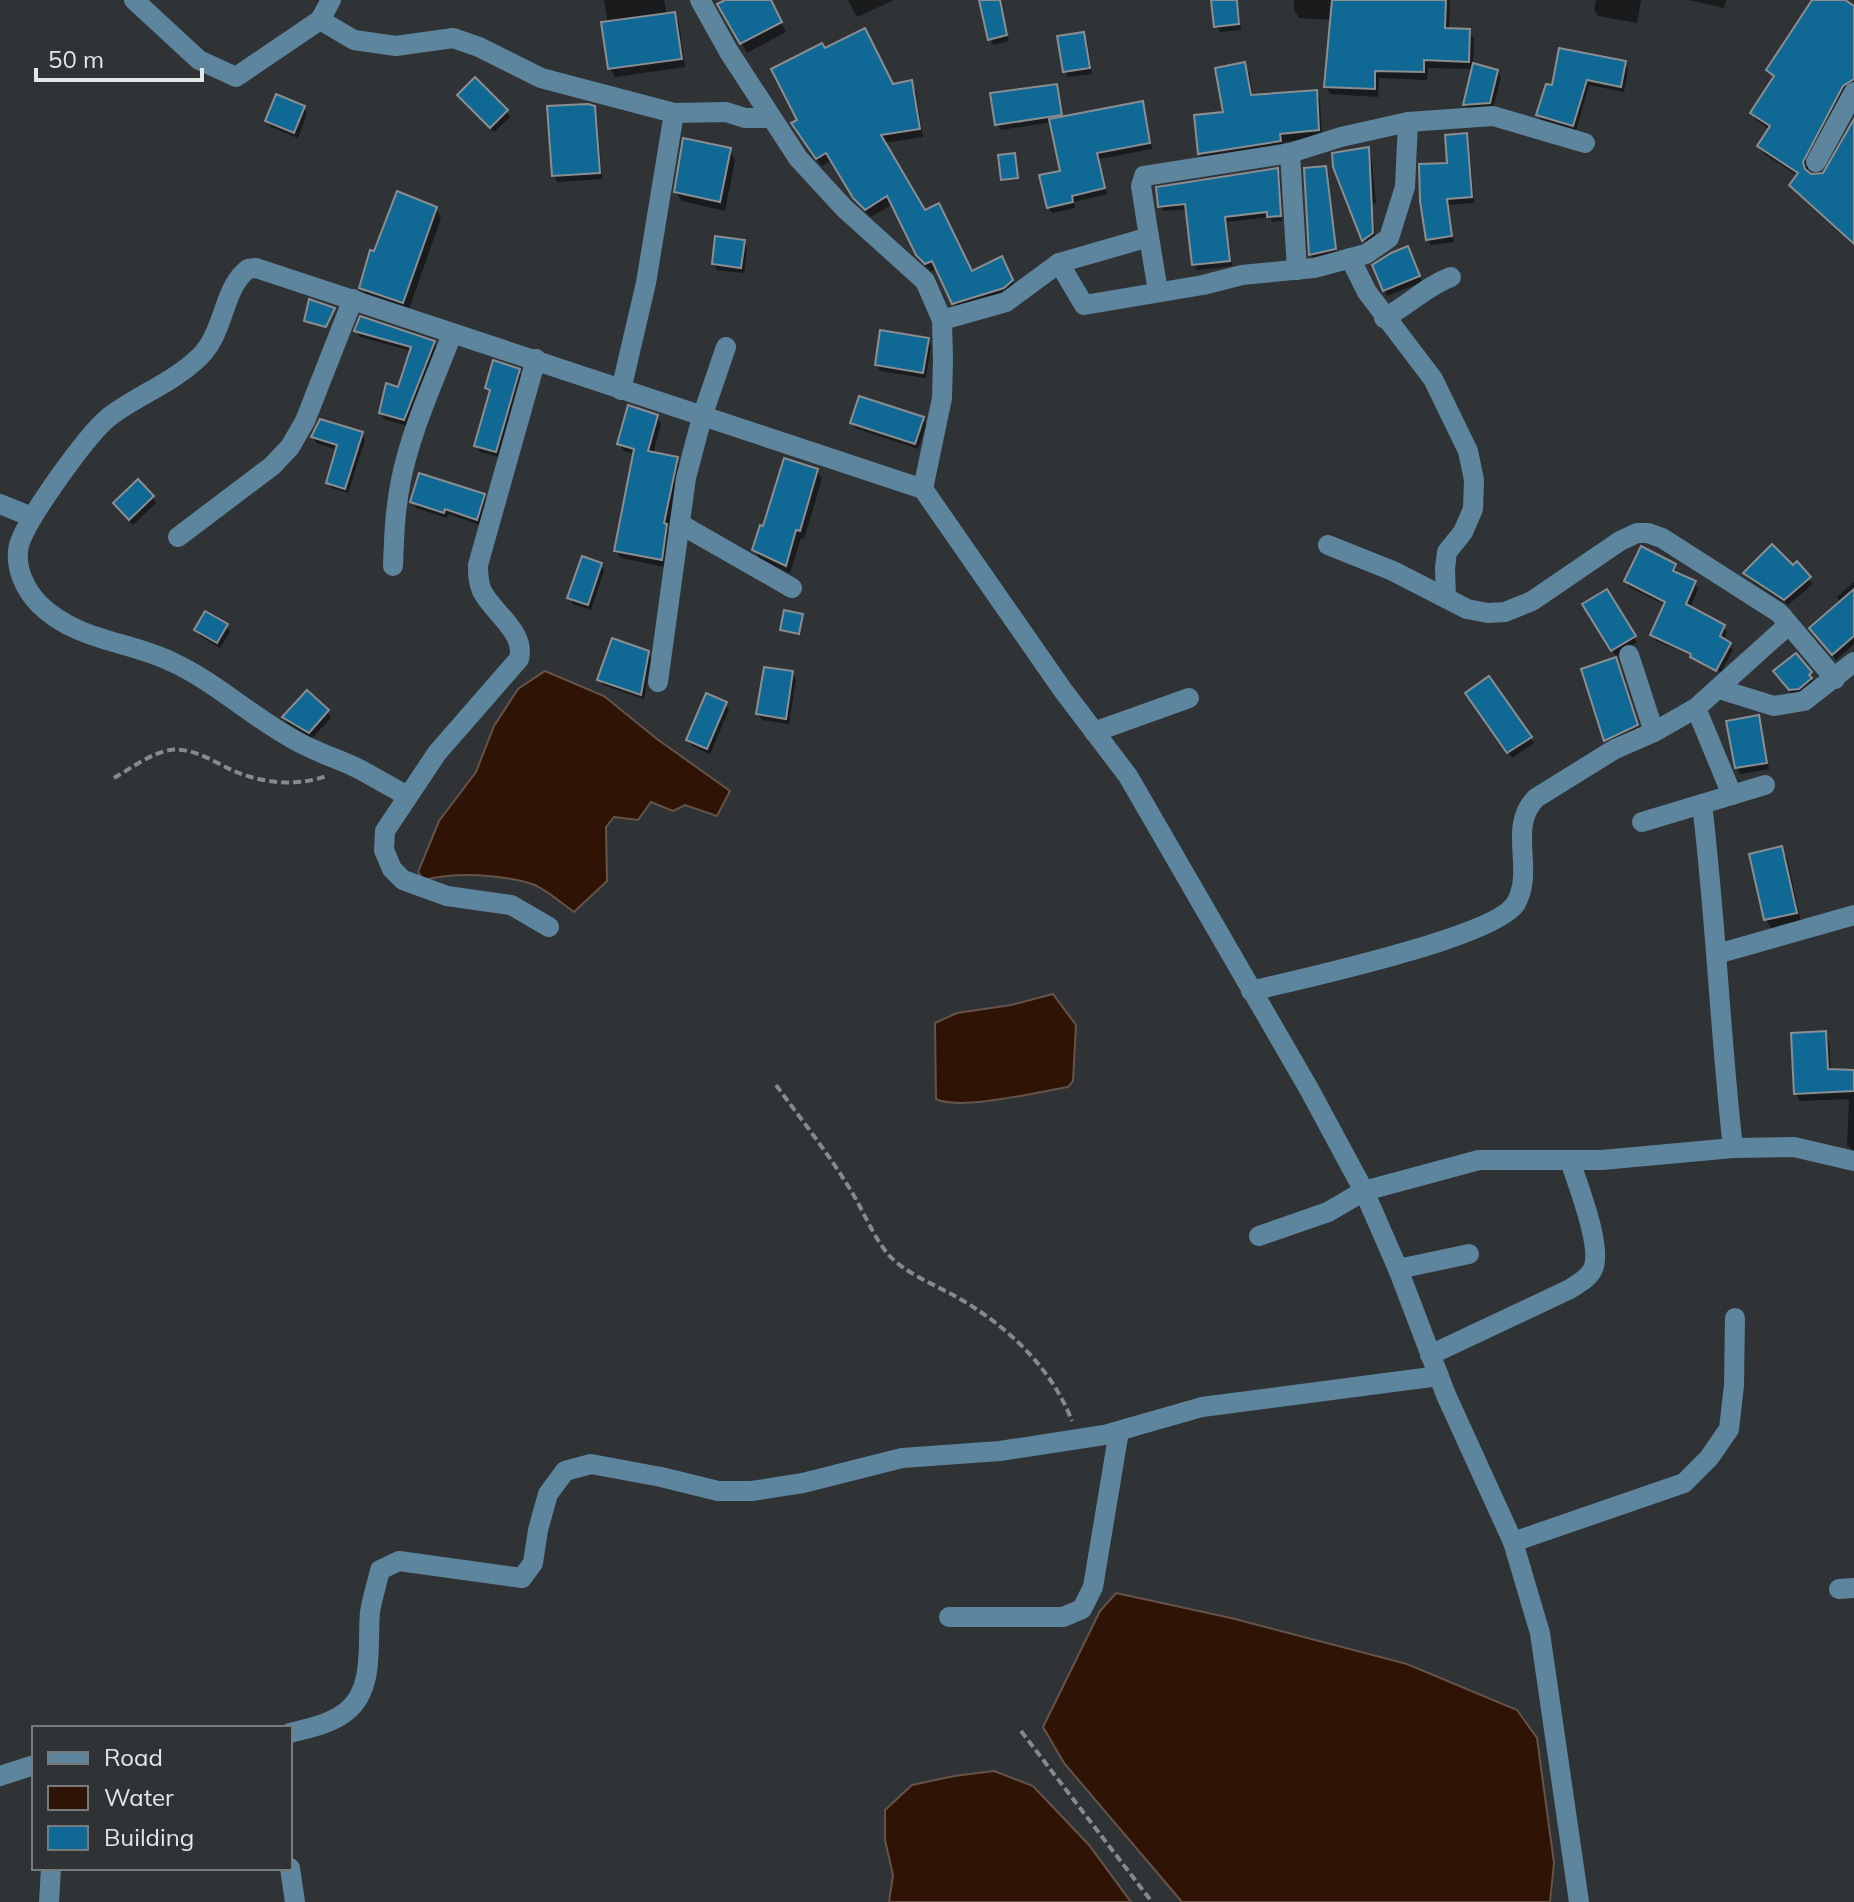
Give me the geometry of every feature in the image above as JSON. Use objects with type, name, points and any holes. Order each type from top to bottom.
[{"type":"street","points":[[134,0],[199,60],[236,77],[320,20],[331,0]]},
{"type":"street","points":[[700,0],[729,52],[798,158],[844,208],[925,281],[942,320],[942,398],[923,489]]},
{"type":"street","points":[[320,20],[354,40],[396,46],[453,38],[479,47],[541,78],[674,113],[726,112],[745,118],[770,118]]},
{"type":"street","points":[[1816,162],[1854,92]]},
{"type":"street","points":[[621,390],[646,283],[674,113]]},
{"type":"street","points":[[1158,291],[1141,186],[1144,176],[1290,153],[1341,137],[1408,122],[1493,116],[1585,143]]},
{"type":"street","points":[[1059,263],[1084,305],[1203,285],[1242,275],[1314,268],[1366,254],[1389,238],[1405,187],[1408,122]]},
{"type":"street","points":[[1290,153],[1297,270]]},
{"type":"street","points":[[942,320],[1006,302],[1059,263],[1149,237]]},
{"type":"street","points":[[1350,258],[1384,318],[1433,379],[1468,451],[1474,480],[1473,509],[1463,532],[1447,552],[1446,598]]},
{"type":"street","points":[[408,796],[298,742],[209,681],[170,661],[78,632],[41,606],[26,588],[18,564],[19,547],[32,517],[107,419],[196,361],[213,341],[235,283],[248,269],[256,268],[353,299],[923,489],[1128,776],[1309,1089],[1364,1191],[1398,1269],[1430,1355],[1513,1542],[1540,1633],[1579,1902]]},
{"type":"street","points":[[1384,318],[1403,308],[1435,283],[1451,277]]},
{"type":"street","points":[[178,537],[272,466],[290,447],[305,421],[353,299]]},
{"type":"street","points":[[393,566],[395,513],[401,477],[452,334]]},
{"type":"street","points":[[658,682],[686,478],[702,417],[726,347]]},
{"type":"street","points":[[536,359],[478,565],[482,591],[515,634],[522,651],[519,659],[437,753],[385,831],[384,850],[392,869],[403,880],[447,896],[511,905],[549,927]]},
{"type":"street","points":[[0,504],[32,517]]},
{"type":"street","points":[[680,524],[792,588]]},
{"type":"street","points":[[1328,545],[1393,571],[1467,609],[1488,613],[1505,612],[1532,601],[1620,541],[1637,533],[1648,533],[1662,538],[1778,612],[1835,679]]},
{"type":"street","points":[[1251,991],[1332,972],[1447,938],[1503,916],[1515,905],[1523,882],[1522,820],[1528,806],[1615,749],[1654,732],[1696,708],[1783,632],[1787,622]]},
{"type":"street","points":[[1629,655],[1654,732]]},
{"type":"street","points":[[1719,689],[1774,706],[1804,701],[1854,662]]},
{"type":"street","points":[[1094,732],[1189,698]]},
{"type":"street","points":[[1696,708],[1732,795]]},
{"type":"street","points":[[1642,822],[1765,785]]},
{"type":"street","points":[[1702,804],[1717,954],[1722,1054],[1733,1148]]},
{"type":"street","points":[[1717,954],[1854,915]]},
{"type":"street","points":[[1259,1236],[1328,1212],[1364,1191],[1479,1160],[1602,1160],[1733,1148],[1794,1147],[1854,1161]]},
{"type":"street","points":[[1430,1355],[1570,1289],[1592,1270],[1594,1245],[1570,1160]]},
{"type":"street","points":[[1398,1269],[1469,1254]]},
{"type":"street","points":[[1513,1542],[1684,1483],[1709,1458],[1729,1429],[1734,1385],[1735,1318]]},
{"type":"street","points":[[292,1732],[332,1720],[349,1710],[361,1695],[369,1655],[371,1611],[380,1570],[399,1561],[522,1578],[533,1563],[548,1494],[565,1471],[591,1464],[718,1491],[752,1491],[803,1483],[902,1458],[1000,1451],[1119,1431],[1202,1407],[1439,1376]]},
{"type":"street","points":[[949,1617],[1063,1617],[1082,1609],[1093,1587],[1119,1431]]},
{"type":"street","points":[[0,1776],[32,1766]]},
{"type":"street","points":[[49,1902],[51,1870]]},
{"type":"street","points":[[290,1870],[295,1902]]},
{"type":"path","points":[[114,778],[166,751],[181,750],[199,754],[255,779],[286,782],[315,780],[353,767]]},
{"type":"path","points":[[776,1085],[849,1188],[887,1252],[902,1268],[967,1302],[1034,1357],[1065,1401],[1079,1438]]},
{"type":"path","points":[[1021,1731],[1152,1902]]},
{"type":"water","points":[[545,671],[604,696],[657,739],[730,791],[717,816],[685,805],[673,811],[651,802],[638,820],[614,817],[606,827],[607,881],[574,912],[532,884],[492,876],[464,875],[424,880],[418,872],[439,821],[476,772],[494,726],[518,689]]},
{"type":"water","points":[[1053,994],[1076,1025],[1073,1081],[1068,1087],[980,1102],[936,1099],[935,1023],[957,1013],[1011,1005]]},
{"type":"water","points":[[1116,1593],[1231,1618],[1407,1664],[1517,1710],[1537,1738],[1554,1863],[1550,1902],[1182,1902],[1064,1763],[1043,1727],[1100,1611]]},
{"type":"water","points":[[994,1771],[1033,1786],[1089,1845],[1131,1902],[889,1902],[893,1875],[885,1840],[885,1810],[912,1785]]},
{"type":"building","points":[[725,0],[771,0],[782,22],[740,44],[717,4]]},
{"type":"building","points":[[979,0],[1000,0],[1007,35],[988,40]]},
{"type":"building","points":[[1211,0],[1237,0],[1239,24],[1214,27]]},
{"type":"building","points":[[1332,0],[1446,0],[1445,28],[1470,29],[1469,62],[1424,60],[1424,72],[1375,71],[1375,89],[1324,87]]},
{"type":"building","points":[[1812,0],[1845,0],[1854,6],[1854,79],[1843,86],[1803,162],[1811,174],[1823,173],[1854,119],[1854,244],[1789,185],[1798,173],[1757,146],[1770,126],[1750,113],[1774,76],[1766,70]]},
{"type":"building","points":[[675,12],[682,59],[608,69],[601,22]]},
{"type":"building","points":[[865,28],[893,84],[912,80],[920,129],[881,135],[925,210],[939,203],[972,271],[1002,256],[1013,280],[1004,288],[952,304],[932,261],[925,264],[916,255],[887,196],[865,210],[853,198],[826,153],[816,159],[791,123],[797,120],[771,69],[822,43],[825,48]]},
{"type":"building","points":[[1084,32],[1090,68],[1063,72],[1057,36]]},
{"type":"building","points":[[1559,48],[1626,61],[1621,87],[1587,80],[1573,126],[1536,115],[1546,84],[1552,85]]},
{"type":"building","points":[[1245,62],[1251,95],[1317,90],[1319,130],[1280,134],[1281,141],[1198,154],[1194,115],[1223,112],[1215,68]]},
{"type":"building","points":[[1473,63],[1498,70],[1490,103],[1463,105]]},
{"type":"building","points":[[475,77],[508,110],[490,128],[457,95]]},
{"type":"building","points":[[1057,84],[1062,115],[995,125],[990,93]]},
{"type":"building","points":[[276,94],[305,106],[294,133],[265,121]]},
{"type":"building","points":[[1143,101],[1150,143],[1097,153],[1105,188],[1072,196],[1073,202],[1047,208],[1039,175],[1060,171],[1049,119]]},
{"type":"building","points":[[547,106],[595,106],[600,173],[552,176]]},
{"type":"building","points":[[1467,133],[1472,197],[1447,199],[1452,236],[1426,240],[1419,164],[1447,163],[1445,135]]},
{"type":"building","points":[[683,138],[731,148],[720,202],[674,192]]},
{"type":"building","points":[[1369,147],[1373,233],[1362,241],[1333,167],[1332,153]]},
{"type":"building","points":[[1015,153],[1018,178],[1001,180],[998,155]]},
{"type":"building","points":[[1326,166],[1336,249],[1309,255],[1304,168]]},
{"type":"building","points":[[1278,168],[1281,216],[1267,217],[1267,212],[1225,217],[1230,261],[1192,265],[1185,204],[1158,207],[1156,187]]},
{"type":"building","points":[[397,191],[437,207],[403,303],[359,288],[370,250],[374,251]]},
{"type":"building","points":[[715,236],[745,240],[741,268],[712,264]]},
{"type":"building","points":[[1408,246],[1420,276],[1383,291],[1372,265]]},
{"type":"building","points":[[309,299],[335,308],[326,327],[304,321]]},
{"type":"building","points":[[360,316],[435,341],[404,420],[379,413],[386,383],[398,387],[411,347],[354,331]]},
{"type":"building","points":[[880,330],[929,338],[923,373],[875,365]]},
{"type":"building","points":[[493,360],[520,369],[496,452],[474,446],[490,390],[485,388]]},
{"type":"building","points":[[859,396],[924,417],[915,444],[850,423]]},
{"type":"building","points":[[628,405],[658,415],[648,451],[678,457],[664,523],[667,524],[662,560],[614,551],[634,449],[617,444]]},
{"type":"building","points":[[320,419],[363,432],[345,489],[326,483],[337,445],[311,437]]},
{"type":"building","points":[[784,458],[818,469],[786,566],[752,550],[760,525],[763,526]]},
{"type":"building","points":[[419,473],[485,494],[477,520],[410,502]]},
{"type":"building","points":[[138,479],[154,496],[129,520],[113,503]]},
{"type":"building","points":[[1772,544],[1793,565],[1797,561],[1811,577],[1784,600],[1743,573]]},
{"type":"building","points":[[1641,546],[1676,564],[1673,571],[1696,581],[1686,604],[1725,625],[1720,636],[1731,643],[1716,671],[1690,657],[1691,654],[1650,635],[1665,602],[1624,581]]},
{"type":"building","points":[[582,556],[602,563],[588,605],[567,598]]},
{"type":"building","points":[[1607,589],[1636,636],[1611,651],[1582,604]]},
{"type":"building","points":[[1854,589],[1854,636],[1832,655],[1809,628]]},
{"type":"building","points":[[784,610],[803,614],[799,634],[780,630]]},
{"type":"building","points":[[205,611],[228,624],[217,643],[194,630]]},
{"type":"building","points":[[612,638],[649,651],[641,695],[597,680]]},
{"type":"building","points":[[1796,653],[1812,672],[1809,675],[1812,678],[1799,689],[1789,690],[1773,671]]},
{"type":"building","points":[[1616,657],[1638,725],[1604,741],[1581,669]]},
{"type":"building","points":[[764,667],[793,671],[786,719],[756,714]]},
{"type":"building","points":[[1489,676],[1532,737],[1507,753],[1465,693]]},
{"type":"building","points":[[307,690],[329,710],[309,733],[282,717]]},
{"type":"building","points":[[706,693],[727,702],[707,749],[686,740]]},
{"type":"building","points":[[1759,715],[1767,763],[1735,768],[1726,721]]},
{"type":"building","points":[[1782,846],[1797,913],[1764,920],[1749,854]]},
{"type":"building","points":[[1826,1031],[1828,1069],[1854,1070],[1854,1091],[1794,1094],[1791,1033]]}]
